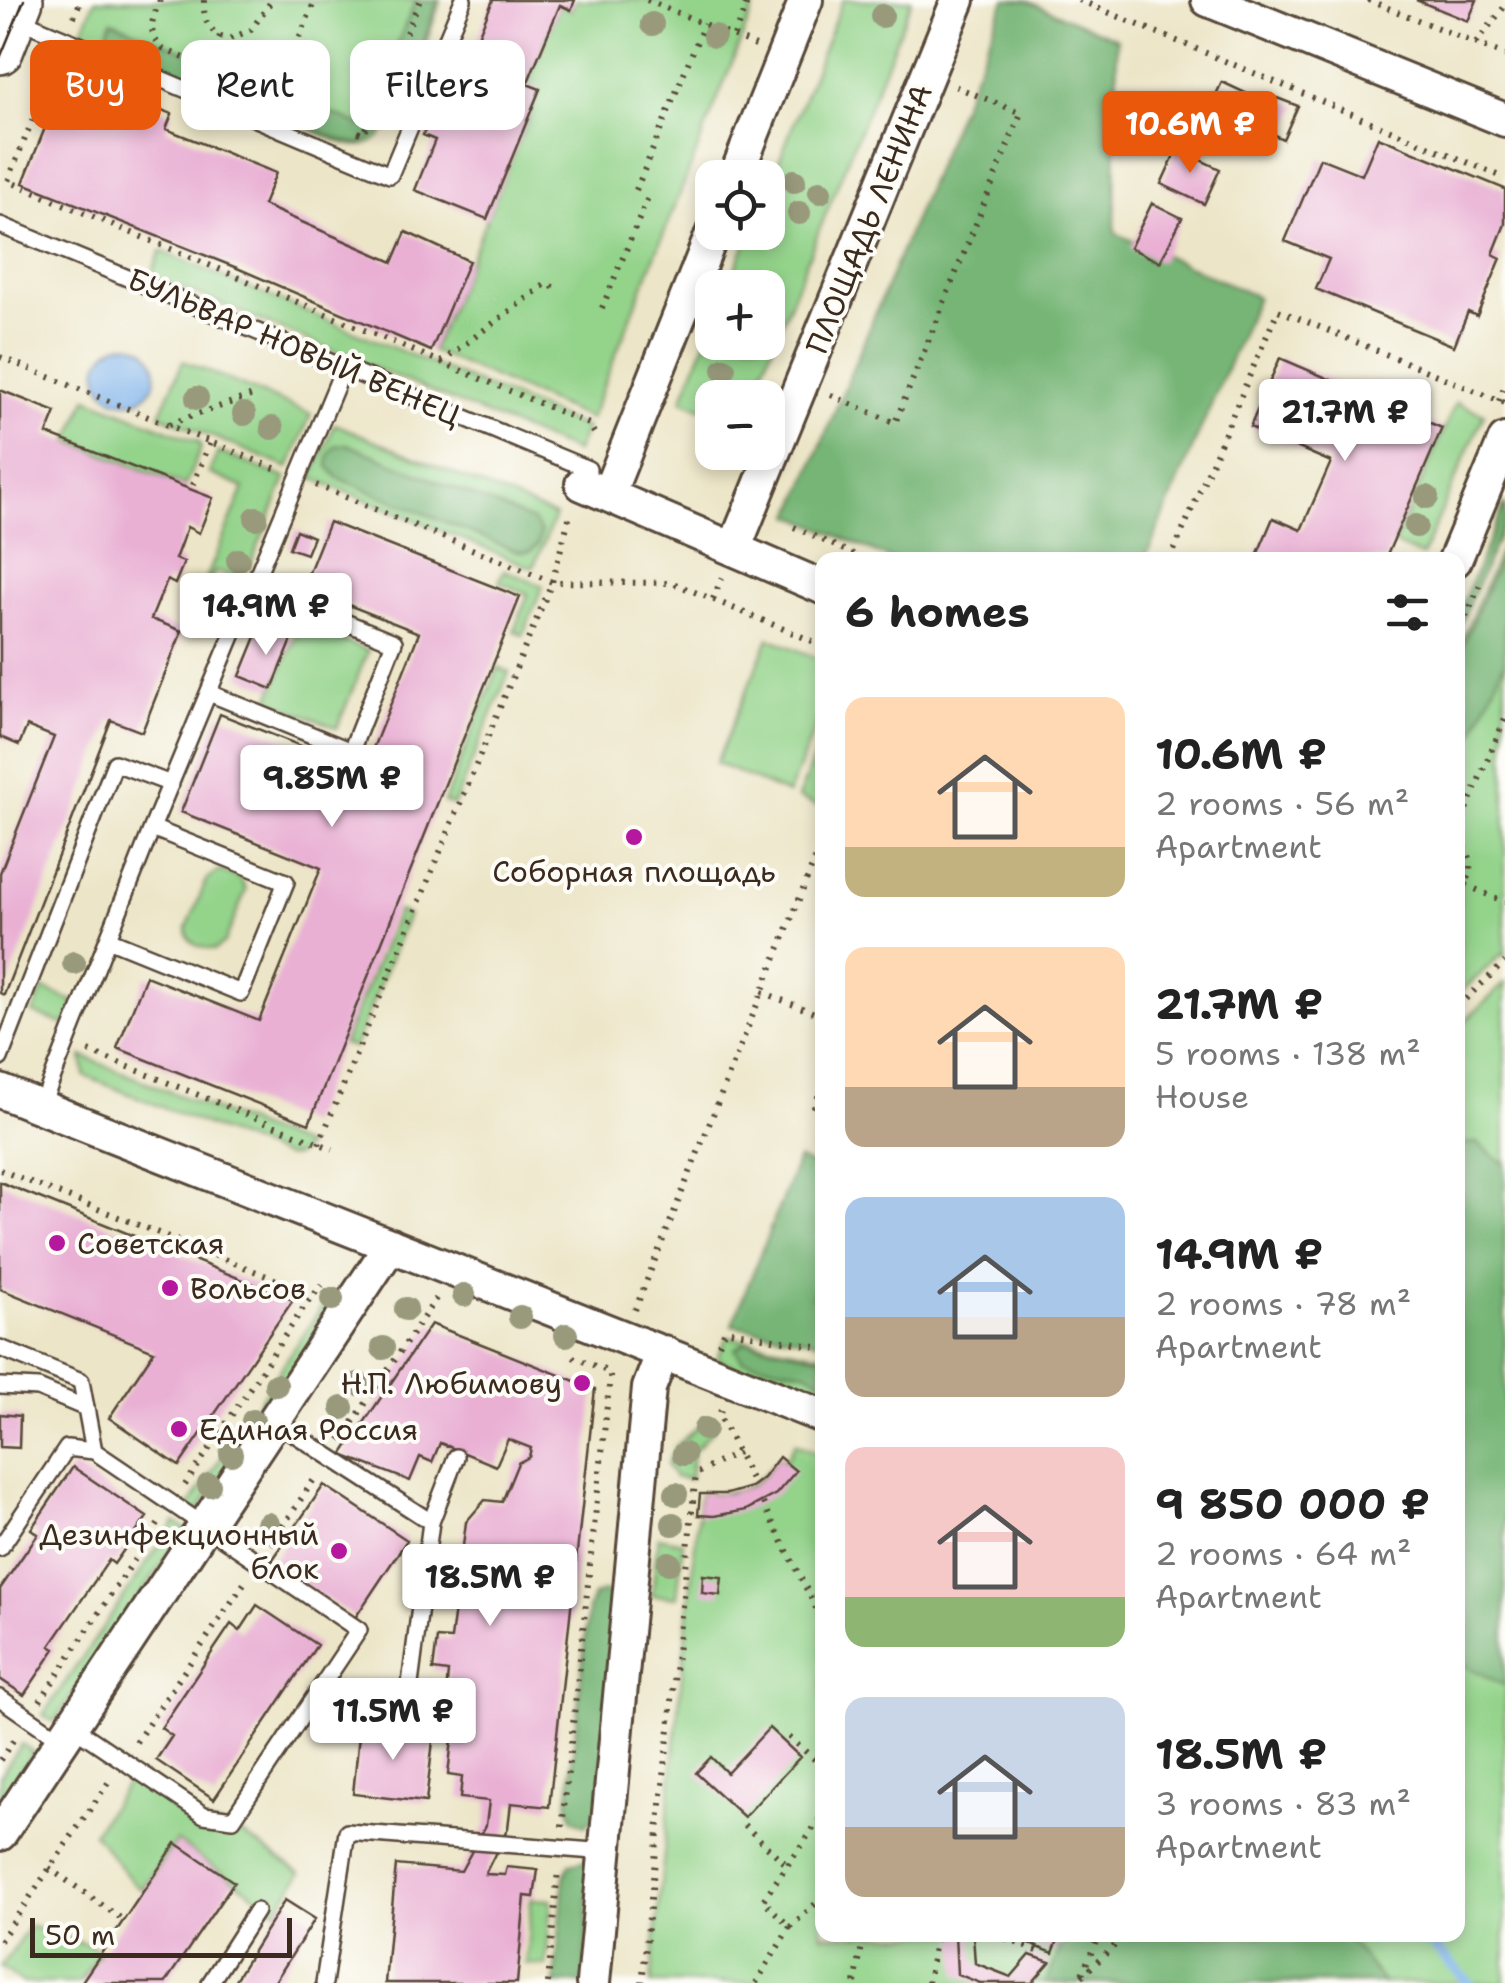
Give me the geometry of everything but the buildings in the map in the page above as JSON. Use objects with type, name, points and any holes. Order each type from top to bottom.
[{"type":"street","points":[[742,160],[806,0]]},
{"type":"street","name":"ПЛОЩАДЬ ЛЕНИНА","points":[[734,549],[958,0]]},
{"type":"street","points":[[1208,0],[1505,120]]},
{"type":"street","points":[[593,483],[704,250]]},
{"type":"street","points":[[1458,552],[1505,440]]},
{"type":"street","name":"БУЛЬВАР НОВЫЙ ВЕНЕЦ","points":[[593,483],[815,584]]},
{"type":"street","points":[[0,1091],[815,1413]]},
{"type":"street","points":[[0,1834],[391,1245]]},
{"type":"street","points":[[593,1983],[649,1388],[662,1352]]},
{"type":"lane","points":[[284,130],[390,175],[463,0]]},
{"type":"lane","points":[[11,23],[66,39],[181,87]]},
{"type":"lane","name":"БУЛЬВАР НОВЫЙ ВЕНЕЦ","points":[[0,225],[344,367],[593,483]]},
{"type":"lane","points":[[40,1107],[344,367]]},
{"type":"lane","points":[[209,693],[350,750],[394,642],[254,584]]},
{"type":"lane","points":[[0,1058],[115,763],[171,784]]},
{"type":"lane","points":[[108,939],[240,993],[286,882],[152,828]]},
{"type":"lane","points":[[0,1348],[82,1381],[94,1451]]},
{"type":"lane","points":[[0,1386],[38,1388],[86,1408]]},
{"type":"lane","points":[[276,1422],[430,1522]]},
{"type":"lane","points":[[0,1548],[67,1448],[94,1451],[359,1630],[233,1820],[204,1815],[123,1760],[28,1718],[0,1698]]},
{"type":"lane","points":[[410,1684],[430,1522],[456,1457]]},
{"type":"lane","points":[[324,1983],[347,1832],[607,1852]]},
{"type":"lane","points":[[210,1983],[256,1911]]},
{"type":"path","points":[[81,0],[8,182],[588,424],[600,442]]},
{"type":"path","points":[[160,0],[151,28],[157,43],[181,56]]},
{"type":"path","points":[[204,0],[210,30],[228,39],[251,30],[272,0]]},
{"type":"path","points":[[299,40],[315,0]]},
{"type":"path","points":[[345,126],[363,134],[420,0]]},
{"type":"path","points":[[647,0],[736,38],[748,0]]},
{"type":"path","points":[[1079,0],[1505,178]]},
{"type":"path","points":[[1368,0],[1505,55]]},
{"type":"path","points":[[1476,43],[1505,6]]},
{"type":"path","points":[[636,190],[704,24]]},
{"type":"path","points":[[218,40],[220,36]]},
{"type":"path","points":[[803,382],[896,423],[1022,113],[928,75]]},
{"type":"path","points":[[602,308],[649,195]]},
{"type":"path","points":[[441,362],[546,284],[560,290]]},
{"type":"path","points":[[1173,552],[1278,310],[1505,404]]},
{"type":"path","points":[[0,357],[271,466]]},
{"type":"path","points":[[168,424],[253,395]]},
{"type":"path","points":[[193,486],[210,442]]},
{"type":"path","points":[[299,478],[552,582],[674,583],[815,642]]},
{"type":"path","points":[[318,1144],[552,582],[570,514]]},
{"type":"path","points":[[794,528],[848,552]]},
{"type":"path","points":[[1465,805],[1505,719]]},
{"type":"path","points":[[1465,847],[1472,863],[1466,885],[1505,902]]},
{"type":"path","points":[[624,1337],[815,860]]},
{"type":"path","points":[[1465,999],[1505,962]]},
{"type":"path","points":[[762,992],[815,1013]]},
{"type":"path","points":[[66,1042],[333,1149]]},
{"type":"path","points":[[0,1170],[312,1294]]},
{"type":"path","points":[[149,1722],[434,1302]]},
{"type":"path","points":[[0,1760],[304,1307]]},
{"type":"path","points":[[708,1370],[725,1330],[815,1347]]},
{"type":"path","points":[[548,1983],[610,1372]]},
{"type":"path","points":[[719,1414],[754,1484]]},
{"type":"path","points":[[642,1983],[696,1474],[738,1452]]},
{"type":"path","points":[[763,1502],[815,1606]]},
{"type":"path","points":[[789,1737],[815,1760]]},
{"type":"path","points":[[0,1941],[123,1760]]},
{"type":"path","points":[[744,1825],[788,1866]]},
{"type":"path","points":[[790,1927],[763,1900],[815,1826]]},
{"type":"path","points":[[50,1868],[122,1918]]},
{"type":"path","points":[[756,1983],[790,1927],[815,1904]]},
{"type":"path","points":[[855,1983],[863,1942]]},
{"type":"path","points":[[928,1983],[935,1942]]},
{"type":"path","points":[[1014,1942],[1040,1952]]},
{"type":"path","points":[[1080,1980],[1096,1942]]},
{"type":"path","points":[[1080,1980],[1119,1942]]},
{"type":"green space","points":[[95,0],[441,0],[427,40],[350,40],[350,130],[386,130],[373,142],[358,146],[311,130],[330,130],[330,40],[181,40],[181,75],[161,67],[161,40],[98,40],[81,33]]},
{"type":"green space","points":[[416,0],[438,0],[424,40],[399,40]]},
{"type":"green space","points":[[575,0],[757,0],[590,419],[432,351],[540,90],[527,84],[560,5],[571,10]]},
{"type":"green space","points":[[843,0],[912,0],[785,315],[785,270],[735,270],[743,250],[785,250],[785,160],[779,160]]},
{"type":"green space","points":[[1005,0],[1025,0],[1117,39],[1115,233],[1257,297],[1148,552],[874,552],[792,515]]},
{"type":"green space","points":[[112,21],[157,40],[104,40]]},
{"type":"green space","points":[[161,42],[181,50],[181,73],[161,64]]},
{"type":"green space","points":[[330,113],[350,121],[350,130],[380,130],[360,144],[343,141],[317,130],[330,130]]},
{"type":"green space","points":[[161,251],[586,428],[576,452],[151,275]]},
{"type":"green space","points":[[698,360],[767,360],[759,380],[695,380],[695,406],[682,400]]},
{"type":"green space","points":[[183,361],[311,414],[289,468],[160,415]]},
{"type":"green space","points":[[87,398],[199,442],[201,448],[185,486],[69,441]]},
{"type":"green space","points":[[1456,402],[1484,414],[1424,552],[1394,544]]},
{"type":"green space","points":[[335,424],[555,516],[533,568],[312,478]]},
{"type":"green space","points":[[347,444],[533,521],[541,532],[538,544],[530,552],[518,552],[338,478],[328,466],[329,455],[335,446]]},
{"type":"green space","points":[[218,452],[286,478],[250,566],[237,575],[214,572],[207,589],[203,587],[244,488],[209,473]]},
{"type":"green space","points":[[1505,503],[1505,521],[1465,614],[1465,597]]},
{"type":"green space","points":[[1505,539],[1505,956],[1501,955],[1465,988],[1465,632]]},
{"type":"green space","points":[[1505,547],[1505,661],[1465,753],[1465,640]]},
{"type":"green space","points":[[504,570],[543,586],[523,635],[514,631],[528,594],[499,582]]},
{"type":"green space","points":[[301,624],[368,651],[337,728],[269,700]]},
{"type":"green space","points":[[769,638],[815,657],[815,729],[788,794],[716,763]]},
{"type":"green space","points":[[498,668],[509,672],[454,805],[444,802]]},
{"type":"green space","points":[[815,756],[815,805],[798,798]]},
{"type":"green space","points":[[220,871],[240,878],[246,890],[225,942],[215,950],[192,941],[187,928],[207,879]]},
{"type":"green space","points":[[398,911],[408,915],[354,1048],[343,1044]]},
{"type":"green space","points":[[1505,983],[1505,1164],[1477,1143],[1465,1144],[1465,1021]]},
{"type":"green space","points":[[43,989],[75,1002],[65,1025],[33,1013]]},
{"type":"green space","points":[[82,1056],[306,1147],[296,1156],[285,1157],[85,1076]]},
{"type":"green space","points":[[1477,1143],[1505,1164],[1505,1686],[1465,1666],[1465,1144]]},
{"type":"green space","points":[[798,1159],[815,1166],[815,1341],[732,1325]]},
{"type":"green space","points":[[331,1293],[340,1299],[198,1511],[189,1506]]},
{"type":"green space","points":[[727,1337],[815,1353],[815,1400],[717,1359]]},
{"type":"green space","points":[[746,1342],[815,1355],[815,1376],[742,1360],[735,1349]]},
{"type":"green space","points":[[706,1419],[713,1421],[715,1428],[693,1452],[690,1479],[674,1477],[667,1465],[675,1447]]},
{"type":"green space","points":[[795,1443],[815,1452],[815,1942],[1047,1942],[1135,1983],[651,1983],[700,1494],[746,1488],[779,1457],[785,1461]]},
{"type":"green space","points":[[175,1522],[186,1529],[54,1722],[43,1715]]},
{"type":"green space","points":[[658,1537],[683,1542],[677,1597],[652,1595]]},
{"type":"green space","points":[[602,1592],[617,1595],[598,1817],[585,1825],[573,1819],[568,1803],[588,1609],[593,1596]]},
{"type":"green space","points":[[1465,1666],[1505,1686],[1505,1983],[1199,1983],[1202,1942],[1465,1942]]},
{"type":"green space","points":[[22,1744],[33,1752],[0,1802],[0,1776]]},
{"type":"green space","points":[[132,1775],[203,1823],[233,1828],[301,1873],[277,1910],[176,1841],[142,1889],[134,1884],[93,1833]]},
{"type":"green space","points":[[570,1864],[589,1864],[585,1983],[555,1983],[564,1876]]},
{"type":"green space","points":[[531,1899],[551,1900],[546,1966],[526,1964]]},
{"type":"green space","points":[[30,1926],[100,1952],[79,1983],[23,1983],[1,1967]]},
{"type":"green space","points":[[1063,1942],[1351,1942],[1384,1983],[1046,1983]]},
{"type":"water","points":[[127,344],[147,353],[156,373],[147,393],[127,402],[107,393],[98,373],[107,353]]},
{"type":"waterway","points":[[1430,1942],[1469,1983]]},
{"type":"tram line","points":[[0,58],[24,0]]},
{"type":"place","name":"Соборная площадь","points":[[634,837]]},
{"type":"place","name":"Советская","points":[[57,1243]]},
{"type":"place","name":"Вольсов","points":[[170,1288]]},
{"type":"place","name":"Н.П. Любимову","points":[[582,1383]]},
{"type":"place","name":"Единая Россия","points":[[179,1429]]},
{"type":"place","name":"Дезинфекционный блок","points":[[339,1551]]}]
